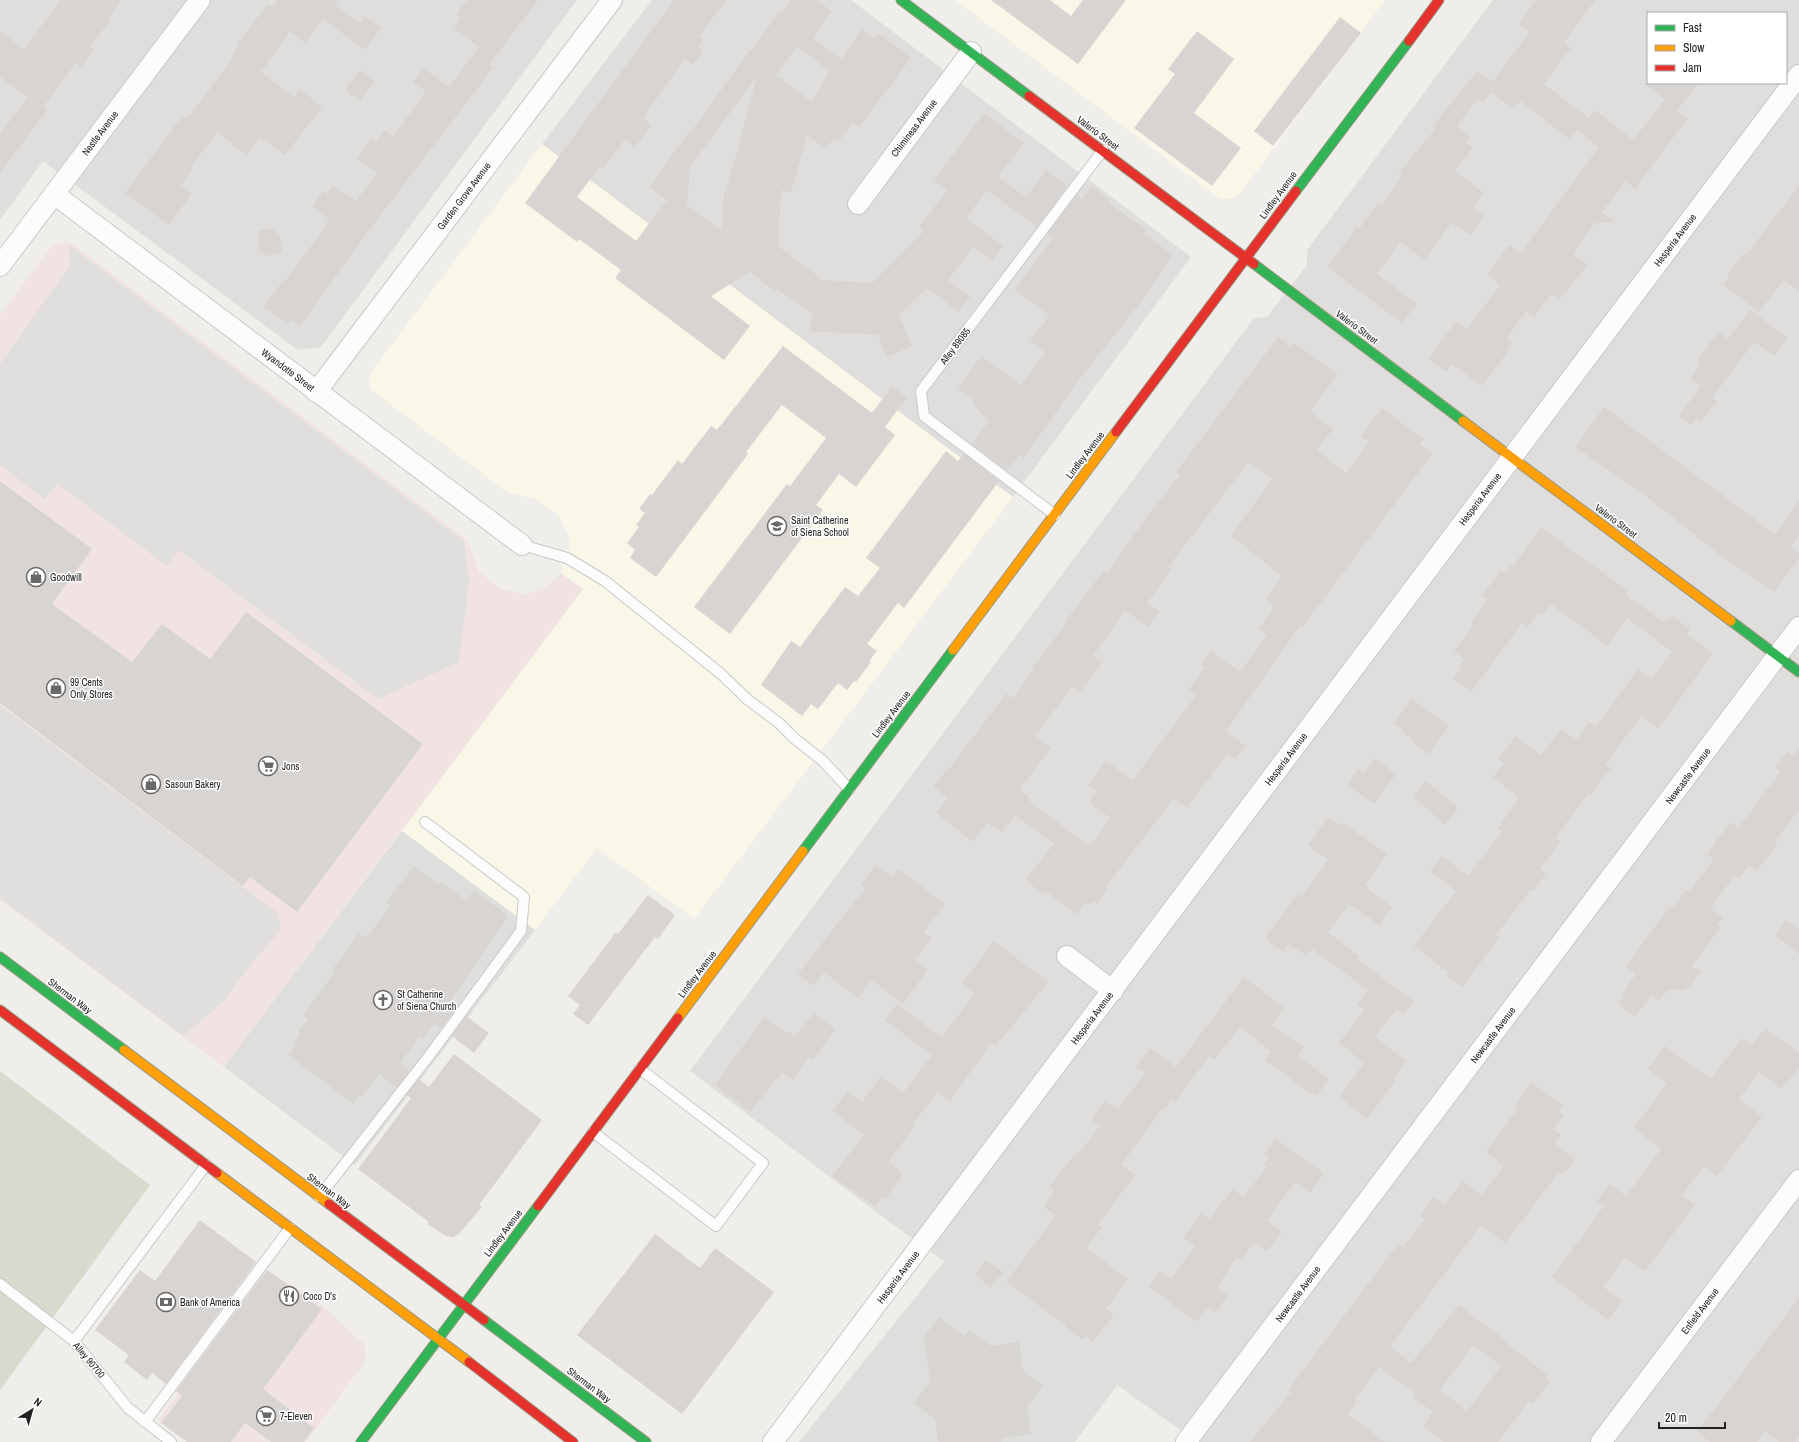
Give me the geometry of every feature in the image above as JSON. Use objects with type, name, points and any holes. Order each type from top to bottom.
[{"type":"main road","name":"Valerio Street","points":[[901,0],[1799,672]]},
{"type":"main road","name":"Lindley Avenue","points":[[361,1442],[437,1338],[593,1132],[1439,0]]},
{"type":"main road","name":"Sherman Way","points":[[0,957],[646,1442]]},
{"type":"main road","points":[[0,1010],[573,1442]]},
{"type":"street","name":"Nestle Avenue","points":[[0,266],[200,0]]},
{"type":"street","name":"Garden Grove Avenue","points":[[316,392],[612,0]]},
{"type":"street","name":"Chimineas Avenue","points":[[858,204],[971,52]]},
{"type":"street","name":"Hesperia Avenue","points":[[773,1442],[1113,991],[1799,75]]},
{"type":"street","name":"Wyandotte Street","points":[[54,194],[522,545]]},
{"type":"street","name":"Newcastle Avenue","points":[[1186,1442],[1799,627]]},
{"type":"street","points":[[1068,956],[1113,991]]},
{"type":"street","name":"Enfield Avenue","points":[[1601,1442],[1799,1180]]},
{"type":"lane","name":"Alley 89085","points":[[1055,515],[924,416],[921,391],[1103,150]]},
{"type":"lane","points":[[522,545],[567,558],[605,581],[720,673],[746,699],[779,723],[794,738],[823,761],[849,789]]},
{"type":"lane","points":[[319,1197],[434,1050],[521,931],[524,897],[425,822]]},
{"type":"lane","points":[[593,1132],[716,1226],[762,1163],[640,1069]]},
{"type":"lane","points":[[74,1341],[206,1165]]},
{"type":"lane","points":[[145,1422],[290,1228]]},
{"type":"lane","name":"Alley 90700","points":[[0,1284],[74,1341],[128,1408],[171,1442]]},
{"type":"shaded area","points":[[0,0],[577,0],[321,347],[298,350],[43,161],[0,220]]},
{"type":"shaded area","points":[[652,0],[851,0],[1191,257],[1013,497],[542,144]]},
{"type":"shaded area","points":[[955,0],[1385,0],[1238,196],[1230,199],[1220,199]]},
{"type":"shaded area","points":[[1493,0],[1799,0],[1799,1442],[1197,1442],[895,1226],[690,1071],[1254,318],[1267,317],[1307,265],[1307,250]]},
{"type":"shaded area","name":"Saint Catherine of Siena School","points":[[542,144],[1013,497],[694,919],[597,848],[535,930],[402,831],[583,589],[561,573],[568,553],[570,538],[558,515],[536,499],[508,493],[370,389],[369,375]]},
{"type":"shaded area","points":[[70,242],[467,540],[479,572],[501,589],[525,595],[546,587],[561,573],[583,589],[224,1067],[0,900],[0,315],[53,244]]},
{"type":"shaded area","points":[[69,245],[464,541],[469,583],[459,662],[378,699],[179,550],[167,566],[58,484],[44,499],[0,465],[0,364],[70,265]]},
{"type":"shaded area","points":[[0,705],[279,914],[281,930],[254,960],[223,1002],[183,1036],[0,898]]},
{"type":"shaded area","points":[[402,831],[535,930],[355,1165],[224,1067]]},
{"type":"shaded area","points":[[0,1071],[150,1185],[0,1390]]},
{"type":"shaded area","points":[[951,1253],[1118,1384],[1075,1442],[799,1442]]},
{"type":"shaded area","points":[[270,1272],[323,1306],[364,1344],[366,1352],[364,1363],[306,1442],[187,1442],[158,1420]]},
{"type":"building","points":[[61,0],[121,0],[109,17],[111,19],[90,47],[94,50],[81,67],[76,63],[43,107],[47,110],[0,173],[0,134],[28,97],[0,77],[0,31],[24,49]]},
{"type":"building","points":[[278,0],[337,0],[334,4],[360,23],[365,16],[381,28],[365,50],[323,19],[305,43],[290,32],[261,72],[294,97],[300,89],[322,107],[285,155],[260,137],[246,155],[217,132],[191,167],[193,168],[181,185],[192,193],[169,225],[125,193],[182,116],[186,119],[207,93],[234,56],[232,55],[239,45],[237,44],[268,4],[273,7]]},
{"type":"building","points":[[467,0],[538,0],[489,65],[493,68],[369,230],[300,326],[292,320],[288,325],[264,307],[284,279],[284,283],[330,220],[312,206],[323,191],[327,194],[333,185],[356,201],[377,173],[357,159],[371,139],[376,142],[384,130],[393,137],[426,91],[413,82],[423,68],[449,87],[479,47],[454,28],[461,18],[456,14]]},
{"type":"building","points":[[674,0],[726,0],[699,36],[704,40],[698,47],[703,51],[693,65],[685,58],[643,118],[652,125],[635,147],[625,139],[603,169],[599,167],[577,197],[636,241],[667,200],[649,187],[750,50],[751,51],[779,12],[781,14],[791,0],[816,0],[832,11],[813,38],[841,59],[862,29],[873,38],[876,38],[879,34],[911,57],[890,88],[889,87],[859,127],[853,123],[838,142],[833,139],[826,149],[807,135],[791,193],[781,190],[778,246],[823,280],[872,283],[924,231],[919,227],[947,190],[934,180],[984,113],[1024,143],[998,177],[1026,197],[1047,170],[1067,186],[1037,227],[987,190],[966,218],[1003,246],[992,261],[973,247],[948,280],[970,297],[959,312],[927,288],[899,315],[912,346],[887,357],[878,335],[809,331],[813,315],[776,288],[774,291],[750,272],[711,296],[750,326],[724,360],[615,278],[621,270],[579,239],[577,242],[525,203]],"holes":[[[797,46],[829,71],[812,102],[776,75]],[[757,76],[726,192],[724,192],[722,231],[687,205],[690,167]]]},
{"type":"building","points":[[991,0],[1050,0],[1071,16],[1083,0],[1126,0],[1078,64]]},
{"type":"building","points":[[1536,0],[1595,0],[1564,43],[1571,48],[1544,84],[1589,118],[1595,110],[1633,140],[1665,100],[1644,83],[1697,84],[1677,111],[1687,119],[1635,189],[1626,181],[1602,212],[1615,222],[1595,223],[1573,254],[1588,265],[1559,300],[1551,294],[1534,317],[1526,311],[1506,339],[1512,343],[1507,349],[1509,350],[1482,386],[1452,364],[1446,372],[1428,359],[1456,321],[1467,329],[1500,285],[1487,275],[1509,245],[1521,253],[1599,147],[1577,130],[1569,139],[1520,101],[1513,109],[1491,92],[1483,102],[1478,98],[1457,126],[1470,136],[1466,143],[1473,148],[1455,171],[1484,193],[1473,207],[1484,216],[1470,235],[1452,222],[1425,260],[1400,242],[1377,274],[1417,304],[1402,323],[1327,267],[1357,227],[1359,229],[1378,203],[1381,205],[1402,176],[1398,174],[1436,128],[1433,126],[1477,71],[1492,82],[1530,32],[1519,24]]},
{"type":"building","points":[[1340,17],[1361,33],[1273,146],[1254,131]]},
{"type":"building","points":[[1197,31],[1234,59],[1194,113],[1241,148],[1212,186],[1134,128],[1175,74],[1168,69]]},
{"type":"building","points":[[360,70],[375,81],[360,101],[345,90]]},
{"type":"building","points":[[1092,186],[1110,200],[1108,203],[1147,230],[1144,234],[1173,255],[1145,297],[1078,381],[1024,458],[1020,455],[1007,470],[972,444],[989,421],[972,403],[974,400],[958,388],[981,356],[1021,385],[1045,353],[1030,341],[1050,315],[1014,290],[1053,238],[1047,234],[1077,195],[1082,199]]},
{"type":"building","points":[[1799,186],[1799,291],[1784,280],[1759,312],[1723,285],[1729,278],[1727,276],[1744,253],[1746,255]]},
{"type":"building","points":[[272,229],[280,235],[282,253],[266,256],[258,249],[258,230]]},
{"type":"building","points":[[1750,310],[1788,338],[1774,356],[1754,342],[1712,398],[1717,401],[1701,422],[1697,419],[1691,425],[1679,416],[1701,386],[1690,378],[1700,365],[1697,363],[1699,360],[1698,359],[1718,332],[1728,339]]},
{"type":"building","points":[[1278,337],[1291,347],[1294,343],[1338,374],[1310,411],[1333,429],[1317,450],[1346,473],[1369,442],[1361,436],[1382,408],[1423,439],[1420,444],[1433,453],[1302,628],[1300,626],[1226,731],[1245,746],[1235,759],[1228,753],[1187,808],[1174,798],[1105,888],[1107,890],[1097,904],[1093,901],[1090,905],[1086,902],[1076,914],[1045,891],[1043,894],[1025,880],[1054,844],[1015,815],[1002,832],[988,823],[973,842],[936,813],[948,798],[933,787],[948,768],[949,769],[1006,694],[1013,698],[1034,669],[1032,668],[1067,622],[1067,619],[1104,570],[1107,573],[1151,511],[1180,475],[1176,472]],"holes":[[[1249,462],[1272,479],[1231,536],[1282,576],[1265,600],[1274,606],[1259,629],[1267,635],[1240,672],[1211,651],[1201,665],[1205,668],[1189,689],[1196,695],[1133,780],[1106,761],[1088,785],[1097,791],[1089,802],[1110,818],[1090,846],[1030,802],[1031,800],[1020,789],[1051,748],[1035,736],[1072,687],[1079,693],[1102,663],[1093,656],[1125,610],[1148,627],[1160,612],[1147,603],[1172,569],[1168,567]]]},
{"type":"building","points":[[783,346],[872,413],[892,386],[907,397],[885,427],[895,435],[856,487],[839,474],[816,505],[823,510],[730,634],[694,607],[787,484],[790,486],[826,438],[782,405],[746,452],[748,454],[656,577],[630,558],[635,550],[627,543],[639,527],[636,525],[645,513],[639,509],[650,494],[652,495],[678,460],[682,464],[711,426],[717,430]]},
{"type":"building","points":[[1604,407],[1775,534],[1799,501],[1799,535],[1791,547],[1799,553],[1799,558],[1774,592],[1729,562],[1638,490],[1575,447]]},
{"type":"building","points":[[946,451],[958,461],[964,454],[999,481],[904,608],[898,603],[867,644],[877,651],[869,661],[871,662],[856,682],[854,681],[847,690],[838,683],[818,709],[811,704],[802,716],[761,685],[791,641],[800,647],[845,587],[858,596],[880,568],[866,558]]},
{"type":"building","name":"Jons","points":[[0,481],[92,549],[52,604],[132,662],[162,624],[210,659],[246,612],[423,744],[297,912],[250,877],[243,886],[0,703]]},
{"type":"building","points":[[1541,527],[1628,591],[1625,594],[1664,622],[1666,618],[1669,620],[1672,616],[1690,629],[1687,634],[1713,653],[1658,729],[1641,716],[1605,764],[1611,768],[1590,796],[1588,794],[1555,838],[1561,841],[1540,869],[1546,874],[1533,891],[1531,889],[1496,935],[1499,938],[1462,988],[1446,975],[1448,972],[1414,946],[1456,891],[1430,872],[1442,856],[1468,876],[1502,831],[1498,828],[1519,798],[1493,777],[1504,763],[1498,759],[1516,736],[1541,755],[1561,729],[1576,740],[1589,722],[1596,727],[1638,669],[1652,679],[1672,652],[1627,618],[1608,646],[1551,604],[1542,615],[1539,613],[1528,627],[1522,623],[1471,692],[1453,678],[1462,667],[1460,665],[1464,659],[1454,651],[1474,624],[1471,622],[1488,600],[1482,596],[1501,570],[1505,573],[1511,565],[1513,566]]},
{"type":"building","points":[[1412,699],[1449,726],[1428,754],[1413,743],[1414,741],[1401,731],[1402,729],[1394,723]]},
{"type":"building","points":[[1799,747],[1799,810],[1775,841],[1778,843],[1757,871],[1749,865],[1739,878],[1735,875],[1710,908],[1723,918],[1717,925],[1720,928],[1692,966],[1701,972],[1690,986],[1684,990],[1668,990],[1660,1000],[1652,995],[1635,1017],[1618,1003],[1624,995],[1622,994],[1636,974],[1626,966],[1670,906],[1672,908],[1686,890],[1689,892],[1714,859],[1707,854],[1730,822],[1738,828],[1780,772],[1775,768],[1787,752],[1792,756]]},
{"type":"building","points":[[1375,758],[1396,774],[1374,804],[1347,785],[1358,769],[1364,773]]},
{"type":"building","points":[[1426,781],[1458,808],[1445,825],[1414,797]]},
{"type":"building","points":[[1328,817],[1340,826],[1342,822],[1387,854],[1365,885],[1370,889],[1369,890],[1392,907],[1379,925],[1349,904],[1328,932],[1359,956],[1357,959],[1414,1001],[1404,1014],[1396,1009],[1375,1037],[1406,1061],[1393,1079],[1395,1081],[1367,1119],[1339,1097],[1364,1063],[1339,1043],[1364,1010],[1357,1004],[1368,990],[1312,949],[1307,956],[1288,944],[1283,952],[1265,938],[1298,894],[1301,897],[1328,860],[1308,845]]},
{"type":"building","points":[[876,865],[893,877],[898,869],[945,904],[924,932],[932,938],[915,960],[928,969],[903,1004],[872,980],[858,998],[824,972],[814,986],[798,974],[866,887],[861,884]]},
{"type":"building","name":"St Catherine of Siena Church","points":[[414,866],[439,885],[441,882],[466,901],[474,890],[507,915],[505,917],[507,918],[449,1003],[456,1008],[441,1028],[434,1023],[422,1039],[420,1036],[400,1063],[409,1071],[396,1087],[379,1074],[362,1097],[359,1095],[353,1104],[288,1055],[295,1046],[293,1045],[300,1034],[298,1032],[308,1019],[303,1015],[335,972],[332,970],[359,933],[366,938],[391,906],[386,902]]},
{"type":"building","points":[[648,895],[675,915],[658,939],[655,937],[588,1025],[573,1014],[580,1005],[568,996],[616,932],[618,934]]},
{"type":"building","points":[[1786,920],[1799,930],[1799,954],[1775,935]]},
{"type":"building","points":[[994,941],[1048,982],[1001,1040],[1000,1039],[995,1046],[991,1043],[950,1101],[937,1092],[913,1124],[915,1126],[888,1162],[903,1174],[885,1200],[882,1197],[875,1206],[832,1176],[864,1135],[832,1111],[848,1091],[862,1102],[881,1076],[903,1093],[932,1055],[885,1020],[897,1004],[942,1037],[975,993],[962,984]]},
{"type":"building","points":[[1244,977],[1285,1008],[1272,1025],[1304,1047],[1298,1056],[1329,1079],[1317,1096],[1310,1093],[1265,1060],[1271,1051],[1240,1027],[1214,1060],[1209,1056],[1175,1102],[1172,1099],[1164,1110],[1162,1109],[1121,1165],[1135,1175],[1098,1224],[1102,1227],[1087,1248],[1128,1279],[1106,1309],[1114,1314],[1093,1342],[1086,1336],[1083,1340],[1065,1327],[1066,1325],[1006,1282],[1056,1216],[1044,1207],[1054,1191],[1049,1187],[1075,1154],[1079,1153],[1100,1126],[1091,1120],[1105,1100],[1118,1109],[1145,1073],[1136,1067],[1150,1048],[1176,1067]]},
{"type":"building","points":[[814,1013],[835,1029],[813,1060],[809,1057],[792,1080],[782,1072],[750,1112],[715,1085],[764,1017],[786,1033],[788,1031],[795,1036]]},
{"type":"building","points":[[466,1016],[489,1033],[474,1053],[452,1036]]},
{"type":"building","points":[[1765,1028],[1799,1053],[1799,1069],[1781,1089],[1759,1072],[1739,1099],[1762,1117],[1717,1176],[1704,1166],[1682,1195],[1695,1205],[1645,1271],[1625,1257],[1603,1287],[1622,1301],[1608,1320],[1552,1277],[1604,1206],[1597,1201],[1610,1184],[1626,1196],[1661,1149],[1634,1128],[1667,1084],[1648,1069],[1665,1046],[1711,1079],[1742,1038],[1752,1045]]},
{"type":"building","points":[[454,1054],[542,1120],[479,1205],[482,1207],[459,1234],[453,1237],[446,1236],[427,1224],[429,1222],[358,1169],[411,1098],[407,1095],[419,1079],[429,1087]]},
{"type":"building","points":[[1532,1083],[1563,1106],[1559,1111],[1564,1115],[1553,1129],[1561,1135],[1555,1143],[1575,1160],[1562,1175],[1559,1172],[1505,1243],[1481,1225],[1390,1346],[1411,1363],[1459,1305],[1548,1375],[1546,1378],[1550,1381],[1533,1404],[1529,1401],[1498,1442],[1444,1442],[1423,1426],[1433,1412],[1412,1397],[1415,1393],[1379,1367],[1354,1400],[1357,1402],[1348,1414],[1385,1442],[1250,1442],[1291,1392],[1288,1390],[1398,1244],[1403,1248],[1424,1220],[1420,1216],[1434,1197],[1444,1205],[1463,1181],[1482,1195],[1504,1166],[1486,1152],[1518,1108],[1514,1106]],"holes":[[[1473,1345],[1501,1366],[1467,1411],[1440,1390]]]},
{"type":"building","points":[[1276,1139],[1324,1173],[1310,1193],[1295,1182],[1267,1220],[1282,1232],[1267,1251],[1254,1242],[1242,1259],[1236,1258],[1217,1287],[1228,1295],[1215,1313],[1208,1308],[1197,1322],[1149,1287],[1160,1271],[1171,1279],[1195,1246],[1183,1238],[1201,1213],[1209,1219],[1233,1189],[1243,1197],[1267,1167],[1264,1165],[1269,1158],[1264,1155]]},
{"type":"building","name":"Bank of America","points":[[200,1220],[256,1262],[166,1384],[152,1373],[147,1380],[124,1362],[129,1355],[95,1330],[140,1270],[155,1281]]},
{"type":"building","points":[[655,1234],[700,1268],[715,1248],[774,1292],[682,1414],[577,1335]]},
{"type":"building","points":[[986,1260],[1003,1272],[991,1288],[975,1275]]},
{"type":"building","points":[[267,1270],[322,1309],[263,1389],[314,1428],[304,1442],[271,1442],[245,1423],[231,1442],[187,1442],[161,1423],[182,1396],[176,1391]]},
{"type":"building","points":[[1799,1298],[1799,1436],[1795,1442],[1779,1442],[1765,1431],[1756,1442],[1710,1442],[1697,1432]]},
{"type":"building","points":[[939,1317],[965,1336],[969,1330],[991,1346],[1019,1342],[1023,1370],[1043,1385],[1027,1407],[1031,1434],[1003,1438],[1000,1442],[938,1442],[935,1419],[914,1403],[930,1382],[924,1337]]},
{"type":"traffic: fast","points":[[901,0],[1029,96]]},
{"type":"traffic: fast","points":[[1296,191],[1409,41]]},
{"type":"traffic: fast","points":[[1254,264],[1463,421]]},
{"type":"traffic: fast","points":[[1731,621],[1799,672]]},
{"type":"traffic: fast","points":[[803,851],[953,650]]},
{"type":"traffic: fast","points":[[0,957],[124,1050]]},
{"type":"traffic: fast","points":[[361,1442],[538,1206]]},
{"type":"traffic: fast","points":[[484,1320],[646,1442]]},
{"type":"traffic: slow","points":[[1463,421],[1731,621]]},
{"type":"traffic: slow","points":[[953,650],[1116,432]]},
{"type":"traffic: slow","points":[[678,1018],[803,851]]},
{"type":"traffic: slow","points":[[124,1050],[329,1204]]},
{"type":"traffic: slow","points":[[217,1173],[469,1362]]},
{"type":"traffic: jam","points":[[1409,41],[1439,0]]},
{"type":"traffic: jam","points":[[1029,96],[1254,264]]},
{"type":"traffic: jam","points":[[1116,432],[1296,191]]},
{"type":"traffic: jam","points":[[0,1010],[217,1173]]},
{"type":"traffic: jam","points":[[538,1206],[678,1018]]},
{"type":"traffic: jam","points":[[329,1204],[484,1320]]},
{"type":"traffic: jam","points":[[469,1362],[573,1442]]},
{"type":"place","name":"Saint Catherine of Siena School","points":[[777,526]]},
{"type":"place","name":"Goodwill","points":[[36,577]]},
{"type":"place","name":"99 Cents Only Stores","points":[[56,688]]},
{"type":"place","name":"Jons","points":[[268,766]]},
{"type":"place","name":"Sasoun Bakery","points":[[151,784]]},
{"type":"place","name":"St Catherine of Siena Church","points":[[383,1000]]},
{"type":"place","name":"Coco D's","points":[[289,1296]]},
{"type":"place","name":"Bank of America","points":[[166,1302]]},
{"type":"place","name":"7-Eleven","points":[[266,1416]]}]
